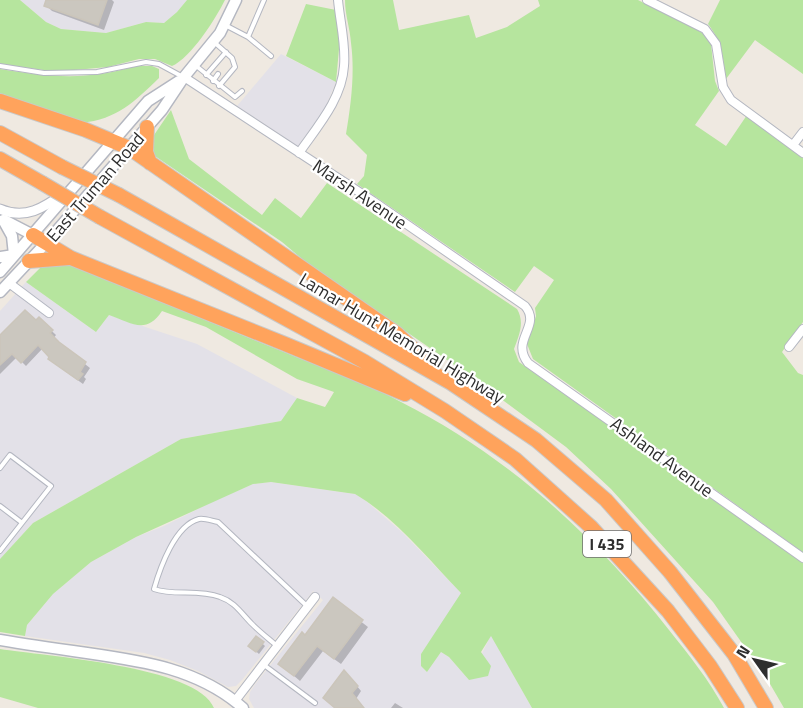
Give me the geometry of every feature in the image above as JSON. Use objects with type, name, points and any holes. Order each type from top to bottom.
[{"type":"highway","points":[[0,101],[113,140],[129,148],[396,333],[451,383]]},
{"type":"highway","points":[[147,127],[146,152],[150,163]]},
{"type":"highway","name":"Lamar Hunt Memorial Highway","points":[[0,133],[119,195],[451,383],[536,440],[606,500],[670,572],[734,654],[766,708]]},
{"type":"highway","name":"I 435","points":[[0,159],[100,217],[309,329],[445,411],[515,459],[591,527],[668,611],[710,666],[737,708]]},
{"type":"highway","points":[[33,236],[71,258],[445,411]]},
{"type":"highway","points":[[29,261],[57,257],[71,258]]},
{"type":"main road","name":"East Truman Road","points":[[0,293],[162,110],[224,25],[236,0]]},
{"type":"main road","name":"East Truman Road","points":[[0,272],[148,101],[184,77]]},
{"type":"main road","points":[[1,216],[33,236]]},
{"type":"main road","points":[[0,257],[14,255],[12,236],[1,216]]},
{"type":"main road","points":[[0,640],[158,665],[188,675],[236,706]]},
{"type":"street","points":[[299,153],[330,108],[340,87],[344,56],[343,36],[336,0]]},
{"type":"street","points":[[647,0],[705,29],[716,44],[723,87],[731,100],[803,153]]},
{"type":"street","name":"Marsh Avenue","points":[[184,77],[525,306],[531,316],[521,350],[522,356]]},
{"type":"street","points":[[793,145],[803,132]]},
{"type":"street","points":[[1,216],[35,212],[74,187]]},
{"type":"street","points":[[9,283],[49,313]]},
{"type":"street","points":[[789,347],[803,329]]},
{"type":"street","name":"Ashland Avenue","points":[[522,356],[528,363],[803,558]]},
{"type":"street","points":[[236,706],[315,597]]},
{"type":"lane","points":[[248,37],[264,0]]},
{"type":"lane","points":[[224,25],[248,37],[271,56]]},
{"type":"lane","points":[[207,93],[235,67],[232,58],[213,41]]},
{"type":"lane","points":[[206,75],[226,52]]},
{"type":"lane","points":[[228,63],[232,58]]},
{"type":"lane","points":[[0,66],[44,73],[97,72],[146,62],[159,64],[184,77]]},
{"type":"lane","points":[[194,65],[235,97],[242,91]]},
{"type":"lane","points":[[216,83],[218,74]]},
{"type":"lane","points":[[0,468],[10,455],[51,486],[0,551]]},
{"type":"lane","points":[[0,506],[21,522]]},
{"type":"lane","points":[[278,646],[250,622],[235,604],[218,596],[189,591],[154,589],[167,554],[183,528],[198,519],[218,522],[308,607]]},
{"type":"lane","points":[[264,665],[315,703]]},
{"type":"shaded area","points":[[20,0],[187,0],[164,23],[146,22],[106,33],[61,29],[46,22]]},
{"type":"shaded area","points":[[281,54],[336,82],[324,110],[298,146],[237,106]]},
{"type":"shaded area","points":[[26,282],[96,332],[109,315],[197,344],[297,398],[281,421],[181,439],[33,523],[0,559],[0,311]]},
{"type":"shaded area","points":[[271,482],[355,494],[403,533],[462,594],[421,654],[421,666],[427,672],[441,652],[449,657],[469,680],[491,635],[532,708],[254,708],[249,699],[250,692],[323,600],[313,591],[236,686],[228,687],[198,671],[144,653],[25,636],[27,625],[53,594],[91,562],[136,537],[214,501],[253,484]]},
{"type":"green space","points":[[0,0],[20,0],[46,22],[61,29],[106,33],[146,22],[164,23],[187,0],[225,0],[195,46],[172,66],[155,59],[139,59],[108,67],[43,70],[0,64]]},
{"type":"green space","points":[[345,0],[393,0],[399,30],[469,15],[476,38],[507,27],[540,6],[538,0],[638,0],[704,34],[711,44],[715,81],[719,91],[695,125],[726,146],[747,115],[803,157],[803,322],[782,352],[798,373],[803,375],[803,708],[784,708],[766,677],[713,602],[611,489],[566,447],[466,373],[307,263],[282,242],[152,154],[150,141],[171,110],[189,159],[262,215],[275,198],[301,218],[327,183],[517,309],[521,324],[514,349],[519,362],[796,558],[801,551],[533,359],[527,344],[536,316],[535,308],[554,280],[534,266],[515,292],[357,184],[364,176],[367,155],[346,134],[353,66]]},
{"type":"green space","points":[[720,0],[803,0],[803,74],[755,40],[726,79],[719,44],[708,24]]},
{"type":"green space","points":[[306,4],[336,10],[340,38],[336,82],[286,56]]},
{"type":"green space","points":[[135,66],[152,66],[159,69],[159,78],[124,108],[94,121],[81,123],[0,94],[0,69],[35,74],[84,76]]},
{"type":"green space","points":[[65,262],[373,388],[440,423],[477,447],[548,501],[612,563],[684,649],[724,708],[532,708],[491,636],[481,652],[491,666],[488,676],[469,680],[449,657],[441,652],[427,672],[421,666],[421,654],[461,593],[398,527],[355,494],[271,482],[253,484],[136,537],[91,562],[53,594],[27,625],[25,636],[0,632],[0,559],[33,523],[181,439],[281,421],[297,398],[325,407],[334,392],[297,379],[206,327],[162,311],[150,323],[144,325],[132,324],[109,315],[96,332],[26,282],[41,267]]},
{"type":"green space","points":[[0,649],[117,665],[151,673],[180,682],[202,694],[214,708],[38,708],[0,697]]},
{"type":"building","points":[[46,0],[107,0],[98,25],[44,6]]},
{"type":"building","points":[[25,310],[36,320],[39,317],[53,330],[50,333],[59,342],[86,362],[80,372],[83,374],[78,380],[48,359],[49,357],[38,345],[21,363],[12,354],[0,365],[0,335]]},
{"type":"building","points":[[333,597],[363,620],[334,659],[317,646],[294,676],[278,664],[302,632],[305,635]]},
{"type":"building","points":[[256,636],[264,642],[256,652],[248,646]]},
{"type":"building","points":[[344,670],[358,686],[352,693],[364,708],[335,708],[323,698]]}]
